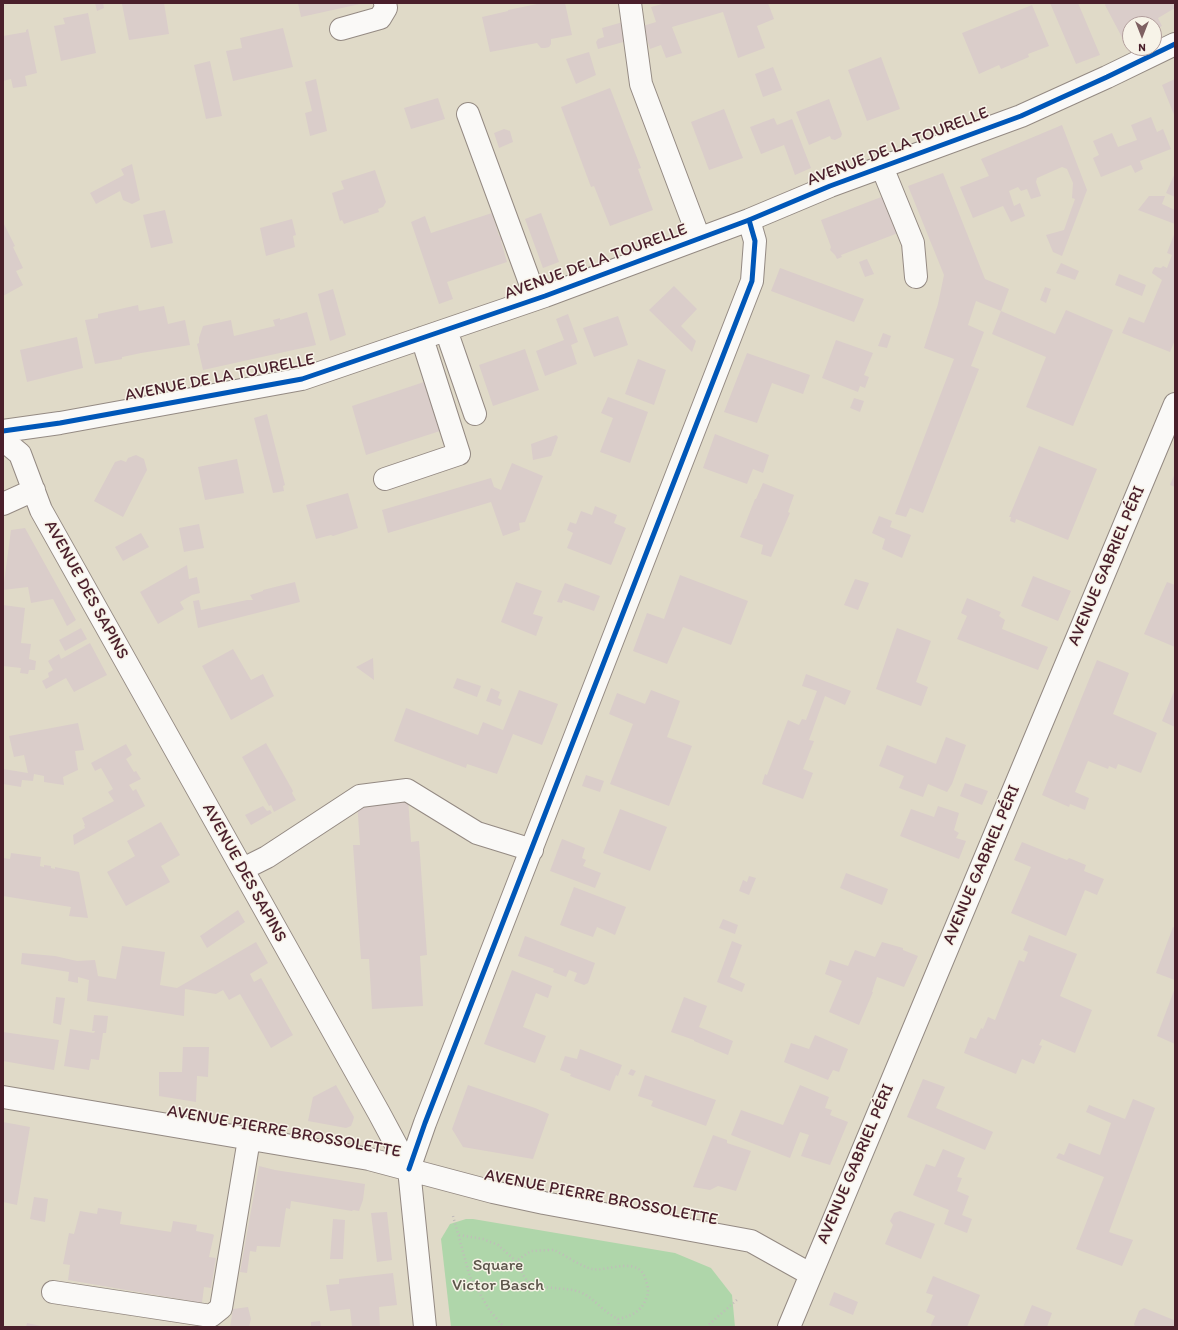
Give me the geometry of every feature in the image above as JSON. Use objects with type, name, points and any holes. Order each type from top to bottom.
[{"type":"street","points":[[341,29],[380,18],[386,8],[385,3]]},
{"type":"street","points":[[630,3],[641,84],[699,238]]},
{"type":"street","name":"AVENUE DE LA TOURELLE","points":[[3,430],[60,423],[302,379],[536,299],[749,220],[830,186],[1021,116],[1175,44]]},
{"type":"street","points":[[468,114],[536,299]]},
{"type":"street","points":[[882,167],[913,243],[916,277]]},
{"type":"street","points":[[409,1169],[752,281],[755,241],[749,220]]},
{"type":"street","points":[[446,330],[475,414]]},
{"type":"street","points":[[385,479],[460,454],[422,338]]},
{"type":"street","name":"AVENUE GABRIEL PÉRI","points":[[789,1327],[1175,404]]},
{"type":"street","name":"AVENUE DES SAPINS","points":[[3,440],[20,454],[45,517],[243,869],[409,1169],[425,1327]]},
{"type":"street","points":[[3,504],[34,490]]},
{"type":"street","points":[[243,869],[268,857],[360,796],[407,790],[477,833],[532,850]]},
{"type":"street","name":"AVENUE PIERRE BROSSOLETTE","points":[[3,1097],[369,1159],[449,1181],[530,1200],[751,1241],[810,1274]]},
{"type":"street","points":[[53,1292],[211,1316],[221,1308],[249,1139]]},
{"type":"path","points":[[453,1216],[470,1277],[490,1311],[504,1327]]},
{"type":"path","points":[[458,1235],[483,1239],[498,1245],[516,1261],[528,1281],[532,1284],[580,1292],[606,1313],[618,1319],[636,1313],[643,1306],[647,1297],[648,1288],[646,1278],[641,1271],[635,1267],[627,1266],[593,1270],[554,1250],[531,1251],[516,1261]]},
{"type":"path","points":[[706,1327],[738,1299]]},
{"type":"path","points":[[618,1319],[619,1327]]},
{"type":"green space","name":"Square Victor Basch","points":[[466,1219],[675,1253],[711,1268],[732,1295],[735,1327],[451,1327],[441,1239],[450,1224]]},
{"type":"building","points":[[95,3],[103,3],[104,8],[97,11]]},
{"type":"building","points":[[164,3],[169,34],[129,40],[122,4]]},
{"type":"building","points":[[298,3],[360,3],[360,4],[301,17]]},
{"type":"building","points":[[542,3],[565,3],[572,35],[551,39],[551,44],[549,47],[545,48],[541,48],[537,43],[490,52],[482,17]]},
{"type":"building","points":[[666,3],[768,3],[774,19],[757,26],[765,48],[738,58],[723,12],[672,27],[682,53],[666,58],[661,45],[650,49],[643,26],[656,22],[651,7]]},
{"type":"building","points":[[1050,3],[1078,3],[1100,55],[1076,64]]},
{"type":"building","points":[[1106,3],[1175,3],[1175,8],[1161,16],[1122,16],[1122,37],[1105,5]]},
{"type":"building","points":[[1032,5],[1049,46],[1028,54],[1029,57],[1001,69],[999,65],[979,74],[962,33]]},
{"type":"building","points":[[88,13],[96,53],[61,61],[54,26],[65,24],[63,18]]},
{"type":"building","points":[[623,22],[627,41],[598,49],[596,42],[598,39],[604,37],[602,28]]},
{"type":"building","points":[[283,28],[293,67],[233,81],[226,51],[242,48],[240,38]]},
{"type":"building","points":[[28,29],[37,73],[25,76],[27,86],[13,88],[11,79],[3,81],[3,36],[26,32]]},
{"type":"building","points":[[589,52],[596,75],[576,84],[566,59]]},
{"type":"building","points":[[881,57],[900,109],[867,121],[848,70]]},
{"type":"building","points":[[210,61],[222,116],[206,119],[194,65]]},
{"type":"building","points":[[773,67],[782,90],[763,97],[755,74]]},
{"type":"building","points":[[316,79],[327,131],[310,136],[305,113],[312,111],[305,82]]},
{"type":"building","points":[[1175,79],[1175,117],[1162,85]]},
{"type":"building","points":[[610,88],[641,168],[638,169],[653,210],[610,226],[594,186],[591,187],[561,107]]},
{"type":"building","points":[[438,98],[445,119],[411,129],[404,108]]},
{"type":"building","points":[[829,99],[842,134],[841,137],[835,140],[831,139],[830,136],[809,145],[796,112]]},
{"type":"building","points":[[724,109],[743,158],[709,170],[691,122]]},
{"type":"building","points":[[1151,117],[1157,132],[1163,129],[1171,149],[1140,161],[1143,169],[1135,173],[1131,165],[1101,177],[1093,158],[1099,155],[1093,141],[1112,133],[1118,147],[1137,140],[1131,125]]},
{"type":"building","points":[[774,118],[777,125],[792,119],[811,168],[795,175],[784,145],[761,154],[750,127]]},
{"type":"building","points":[[1062,125],[1087,190],[1062,256],[1053,252],[1046,235],[1064,230],[1075,199],[1072,198],[1073,183],[1067,169],[1062,167],[1037,178],[1036,182],[1041,196],[1031,199],[1027,189],[1021,191],[1018,187],[1009,191],[1014,206],[1020,203],[1025,216],[1011,222],[1003,206],[973,218],[960,187],[989,176],[981,159]]},
{"type":"building","points":[[504,129],[510,131],[513,142],[499,148],[494,133]]},
{"type":"building","points":[[132,164],[140,200],[132,204],[123,200],[120,191],[96,204],[90,193],[124,175],[121,169]]},
{"type":"building","points":[[375,170],[386,202],[383,207],[378,209],[379,212],[344,224],[342,220],[340,221],[332,193],[344,189],[341,181]]},
{"type":"building","points":[[943,173],[985,279],[1009,289],[1001,311],[976,301],[968,325],[984,332],[971,366],[979,369],[923,513],[910,508],[906,517],[895,514],[954,359],[924,348],[938,304],[944,275],[908,186]]},
{"type":"building","points":[[1175,173],[1175,197],[1166,193]]},
{"type":"building","points":[[884,196],[898,233],[841,255],[842,257],[837,259],[830,250],[831,247],[821,220]]},
{"type":"building","points":[[1149,196],[1165,196],[1162,204],[1175,210],[1175,224],[1138,210]]},
{"type":"building","points":[[165,210],[173,243],[151,248],[143,215]]},
{"type":"building","points":[[492,213],[499,236],[503,234],[504,240],[501,241],[507,262],[447,282],[453,299],[439,304],[411,222],[425,216],[431,233]]},
{"type":"building","points":[[541,213],[559,262],[543,268],[525,219]]},
{"type":"building","points":[[292,219],[296,235],[293,236],[295,247],[266,256],[260,228]]},
{"type":"building","points":[[3,222],[15,246],[13,247],[23,268],[16,271],[23,285],[3,296]]},
{"type":"building","points":[[1175,232],[1175,340],[1170,352],[1122,333],[1129,317],[1144,323],[1162,280],[1152,273],[1153,270],[1155,267],[1161,268],[1163,266],[1167,268],[1172,255],[1167,253]]},
{"type":"building","points":[[867,259],[874,274],[865,277],[859,262]]},
{"type":"building","points":[[1061,263],[1079,271],[1075,280],[1056,273]]},
{"type":"building","points":[[780,268],[864,299],[854,322],[771,291]]},
{"type":"building","points":[[1119,274],[1146,285],[1142,296],[1115,285]]},
{"type":"building","points":[[674,286],[697,309],[681,326],[696,341],[692,352],[649,310]]},
{"type":"building","points":[[1045,287],[1051,289],[1046,303],[1040,300]]},
{"type":"building","points":[[333,289],[346,335],[330,341],[318,294]]},
{"type":"building","points":[[138,305],[139,311],[164,306],[168,324],[185,320],[190,345],[141,353],[122,357],[122,359],[95,364],[85,320],[98,318],[98,314]]},
{"type":"building","points":[[1066,310],[1113,330],[1073,426],[1026,407],[1046,357],[992,334],[1001,311],[1055,334]]},
{"type":"building","points":[[307,312],[316,345],[203,370],[197,344],[199,343],[203,326],[231,320],[234,336],[275,326],[273,320],[280,318],[280,320]]},
{"type":"building","points":[[568,314],[578,342],[571,345],[577,364],[545,376],[536,351],[564,340],[556,319]]},
{"type":"building","points":[[618,316],[628,345],[594,357],[583,328]]},
{"type":"building","points":[[883,333],[891,336],[887,348],[878,346]]},
{"type":"building","points":[[77,337],[83,368],[27,382],[20,350]]},
{"type":"building","points":[[836,340],[873,353],[864,375],[869,377],[865,388],[860,386],[858,392],[822,378]]},
{"type":"building","points":[[525,349],[539,390],[493,406],[479,365]]},
{"type":"building","points":[[747,353],[810,375],[803,394],[772,383],[757,423],[724,412]]},
{"type":"building","points":[[638,359],[666,370],[654,405],[625,394]]},
{"type":"building","points":[[424,382],[428,395],[432,394],[433,399],[430,400],[440,431],[366,455],[352,406]]},
{"type":"building","points":[[608,397],[648,412],[630,463],[600,452],[613,418],[601,413]]},
{"type":"building","points":[[854,398],[864,401],[860,412],[850,408]]},
{"type":"building","points":[[267,414],[285,485],[283,486],[284,491],[273,493],[254,418]]},
{"type":"building","points":[[715,434],[769,455],[763,473],[753,469],[747,484],[703,468]]},
{"type":"building","points":[[556,435],[558,437],[551,456],[533,460],[531,444]]},
{"type":"building","points":[[1039,446],[1097,469],[1068,540],[1016,519],[1015,523],[1010,521],[1011,517],[1009,517]]},
{"type":"building","points":[[136,455],[144,459],[147,470],[123,517],[94,501],[115,462],[121,460],[126,462],[128,458]]},
{"type":"building","points":[[237,459],[244,493],[205,500],[198,467]]},
{"type":"building","points":[[512,463],[543,476],[525,522],[519,523],[520,530],[503,536],[491,502],[388,533],[382,510],[491,478],[494,487],[501,490]]},
{"type":"building","points":[[1175,473],[1175,487],[1170,485]]},
{"type":"building","points":[[763,483],[794,495],[788,512],[790,513],[771,557],[761,554],[763,545],[740,537]]},
{"type":"building","points":[[348,493],[358,528],[333,536],[331,535],[316,539],[306,505]]},
{"type":"building","points":[[595,506],[617,515],[614,523],[626,528],[611,565],[567,548],[573,533],[567,530],[570,522],[576,524],[581,511],[592,515]]},
{"type":"building","points":[[879,516],[892,521],[890,527],[911,535],[902,558],[882,549],[885,539],[872,533]]},
{"type":"building","points":[[199,524],[204,548],[184,552],[179,528]]},
{"type":"building","points":[[25,528],[76,620],[67,626],[53,599],[31,603],[28,587],[3,590],[11,530]]},
{"type":"building","points":[[141,533],[149,547],[123,561],[115,547]]},
{"type":"building","points":[[187,565],[189,579],[197,577],[200,593],[192,595],[180,602],[184,609],[158,624],[140,592]]},
{"type":"building","points":[[680,575],[748,601],[731,645],[683,627],[667,664],[633,651],[647,613],[664,619]]},
{"type":"building","points":[[1033,576],[1071,591],[1058,621],[1021,606]]},
{"type":"building","points":[[855,579],[869,583],[858,610],[844,605]]},
{"type":"building","points":[[295,582],[300,602],[198,628],[193,601],[199,600],[201,610],[253,600],[250,595]]},
{"type":"building","points":[[516,582],[542,591],[533,614],[543,617],[536,636],[501,622]]},
{"type":"building","points":[[1167,582],[1175,585],[1175,647],[1144,634]]},
{"type":"building","points":[[565,583],[600,596],[594,611],[563,600],[562,603],[557,602]]},
{"type":"building","points":[[967,598],[1001,612],[999,616],[1005,620],[1002,629],[1048,647],[1038,670],[957,639],[967,616],[961,613]]},
{"type":"building","points":[[3,605],[25,608],[21,643],[31,644],[29,659],[36,661],[35,670],[29,670],[28,674],[20,673],[21,668],[3,666]]},
{"type":"building","points":[[81,628],[87,639],[65,651],[59,640]]},
{"type":"building","points":[[897,628],[931,641],[916,682],[928,687],[921,706],[876,689]]},
{"type":"building","points":[[90,643],[107,675],[74,692],[66,678],[46,689],[42,681],[49,677],[48,673],[53,670],[48,661],[59,654],[61,659]]},
{"type":"building","points":[[233,649],[251,680],[263,674],[274,696],[231,720],[202,666]]},
{"type":"building","points":[[373,658],[374,680],[356,667]]},
{"type":"building","points":[[1097,660],[1129,673],[1113,714],[1157,733],[1141,773],[1118,764],[1116,769],[1109,766],[1108,769],[1088,761],[1075,792],[1089,798],[1085,810],[1070,804],[1069,807],[1042,795]]},
{"type":"building","points":[[806,674],[851,691],[845,705],[825,696],[809,740],[814,741],[803,769],[813,773],[803,799],[762,784],[765,774],[767,775],[788,720],[799,725],[802,719],[806,720],[817,691],[802,686]]},
{"type":"building","points":[[457,678],[481,686],[477,697],[453,688]]},
{"type":"building","points":[[491,688],[500,692],[498,698],[502,700],[500,706],[486,701]]},
{"type":"building","points":[[1175,689],[1175,727],[1162,721]]},
{"type":"building","points":[[519,690],[558,704],[542,745],[513,734],[497,774],[467,764],[466,768],[394,741],[406,708],[478,735],[483,722],[503,730]]},
{"type":"building","points":[[651,690],[680,701],[667,737],[692,746],[669,806],[610,784],[633,724],[609,714],[617,693],[645,704]]},
{"type":"building","points":[[78,723],[84,750],[75,751],[78,770],[63,777],[64,785],[44,782],[44,776],[34,774],[33,781],[22,780],[21,787],[3,784],[3,769],[28,773],[24,755],[14,757],[9,736]]},
{"type":"building","points":[[946,737],[966,745],[952,784],[947,792],[928,784],[923,797],[899,788],[904,776],[879,766],[887,745],[936,764]]},
{"type":"building","points":[[266,743],[293,791],[292,793],[296,800],[274,812],[271,805],[269,806],[242,757]]},
{"type":"building","points":[[126,744],[132,755],[126,759],[134,772],[136,771],[141,779],[129,785],[133,791],[136,789],[145,806],[74,845],[73,835],[85,828],[82,818],[114,801],[108,792],[113,789],[101,768],[95,771],[91,763]]},
{"type":"building","points":[[586,775],[604,781],[600,792],[582,786]]},
{"type":"building","points":[[965,783],[988,791],[982,805],[960,796]]},
{"type":"building","points":[[408,798],[411,842],[419,841],[427,955],[420,956],[423,1006],[372,1009],[369,959],[361,959],[353,845],[360,845],[357,801]]},
{"type":"building","points":[[263,806],[267,811],[270,810],[272,813],[251,825],[245,815]]},
{"type":"building","points":[[938,806],[959,813],[954,830],[959,833],[956,838],[966,841],[959,859],[900,836],[911,809],[934,817]]},
{"type":"building","points":[[620,809],[667,827],[650,871],[603,853]]},
{"type":"building","points":[[161,822],[180,855],[161,866],[170,882],[126,906],[107,872],[135,856],[127,841]]},
{"type":"building","points":[[562,839],[585,848],[582,858],[586,860],[583,866],[601,873],[595,888],[550,871]]},
{"type":"building","points":[[1022,842],[1067,860],[1069,858],[1086,865],[1084,871],[1104,879],[1097,895],[1085,890],[1066,936],[1011,913],[1031,867],[1014,860]]},
{"type":"building","points":[[11,853],[41,857],[40,866],[51,866],[51,868],[55,869],[55,867],[79,872],[88,918],[69,916],[71,907],[3,896],[3,858],[10,859]]},
{"type":"building","points":[[846,873],[888,889],[882,905],[840,888]]},
{"type":"building","points":[[749,876],[756,878],[749,895],[739,891],[743,880],[747,882]]},
{"type":"building","points":[[574,887],[626,907],[615,935],[597,927],[593,937],[560,925]]},
{"type":"building","points":[[238,910],[245,922],[207,948],[200,936]]},
{"type":"building","points":[[723,919],[738,925],[735,934],[719,928]]},
{"type":"building","points":[[1173,927],[1175,928],[1175,980],[1156,973]]},
{"type":"building","points":[[1029,935],[1077,954],[1060,996],[1092,1010],[1075,1053],[1042,1039],[1039,1045],[1042,1046],[1034,1064],[1022,1059],[1016,1074],[964,1053],[970,1037],[976,1039],[981,1028],[983,1029],[988,1017],[995,1020],[1019,960],[1024,962],[1028,952],[1023,950]]},
{"type":"building","points":[[525,936],[595,963],[588,983],[584,985],[574,981],[577,973],[569,970],[566,977],[553,972],[554,969],[518,956]]},
{"type":"building","points":[[732,941],[742,945],[730,977],[745,984],[742,992],[717,982]]},
{"type":"building","points":[[256,942],[268,963],[250,974],[254,982],[261,978],[293,1035],[271,1048],[240,994],[229,1000],[223,990],[216,994],[185,989],[184,1016],[87,1001],[89,980],[78,977],[78,983],[68,981],[69,972],[21,964],[22,953],[55,956],[77,961],[95,960],[98,976],[116,979],[122,946],[165,952],[160,985],[177,988]]},
{"type":"building","points":[[882,942],[903,948],[903,950],[918,956],[904,987],[877,977],[873,992],[859,1025],[829,1012],[842,981],[825,974],[830,960],[848,966],[855,950],[875,957]]},
{"type":"building","points":[[512,970],[552,986],[548,998],[536,993],[523,1027],[546,1036],[535,1063],[484,1044]]},
{"type":"building","points":[[1175,988],[1175,1044],[1157,1036]]},
{"type":"building","points":[[56,997],[65,998],[61,1025],[53,1023]]},
{"type":"building","points":[[684,997],[707,1006],[699,1027],[733,1041],[728,1055],[671,1032]]},
{"type":"building","points":[[94,1015],[108,1016],[106,1033],[103,1033],[99,1060],[91,1059],[89,1070],[64,1066],[70,1029],[94,1033],[95,1031],[92,1031]]},
{"type":"building","points":[[3,1032],[59,1040],[54,1070],[3,1061]]},
{"type":"building","points":[[815,1035],[848,1049],[839,1072],[833,1070],[828,1080],[784,1062],[791,1043],[809,1049]]},
{"type":"building","points":[[183,1047],[209,1047],[208,1077],[197,1076],[196,1102],[159,1096],[159,1072],[182,1072]]},
{"type":"building","points":[[580,1049],[622,1065],[618,1076],[616,1075],[610,1091],[570,1076],[571,1074],[560,1070],[565,1056],[577,1059]]},
{"type":"building","points":[[631,1069],[636,1071],[633,1076],[628,1074]]},
{"type":"building","points":[[645,1075],[716,1100],[706,1126],[651,1106],[653,1101],[638,1096]]},
{"type":"building","points":[[923,1079],[945,1087],[936,1108],[993,1132],[985,1150],[907,1117]]},
{"type":"building","points":[[336,1085],[354,1117],[351,1126],[346,1128],[308,1121],[313,1097]]},
{"type":"building","points":[[468,1085],[549,1114],[533,1159],[463,1147],[452,1129]]},
{"type":"building","points":[[800,1085],[829,1097],[825,1108],[832,1110],[830,1115],[848,1122],[830,1165],[801,1156],[809,1135],[800,1132],[790,1158],[731,1135],[741,1110],[783,1125]]},
{"type":"building","points":[[1133,1099],[1155,1108],[1109,1232],[1133,1240],[1122,1266],[1076,1249],[1104,1177],[1056,1158],[1059,1153],[1064,1155],[1069,1143],[1100,1155],[1111,1123],[1086,1112],[1089,1105],[1125,1119]]},
{"type":"building","points":[[3,1122],[30,1127],[17,1205],[3,1202]]},
{"type":"building","points":[[713,1135],[727,1140],[727,1143],[751,1151],[736,1191],[718,1186],[710,1190],[693,1187]]},
{"type":"building","points":[[943,1149],[965,1158],[957,1177],[962,1178],[957,1191],[969,1196],[962,1215],[972,1219],[967,1233],[944,1224],[949,1210],[913,1195],[926,1164],[935,1167]]},
{"type":"building","points":[[259,1166],[275,1170],[365,1184],[363,1200],[359,1211],[291,1201],[290,1209],[286,1208],[280,1247],[257,1246],[256,1252],[250,1251],[247,1273],[240,1272]]},
{"type":"building","points":[[34,1197],[48,1199],[45,1222],[30,1219]]},
{"type":"building","points":[[98,1208],[122,1212],[120,1224],[171,1232],[173,1221],[197,1225],[196,1231],[214,1235],[209,1257],[216,1258],[211,1288],[204,1287],[202,1303],[68,1280],[70,1265],[63,1264],[69,1233],[74,1234],[80,1211],[97,1214]]},
{"type":"building","points":[[900,1211],[935,1224],[921,1259],[885,1244],[893,1225],[890,1221],[894,1213]]},
{"type":"building","points":[[387,1212],[392,1260],[377,1262],[371,1213]]},
{"type":"building","points":[[333,1219],[345,1220],[343,1259],[330,1259]]},
{"type":"building","points":[[393,1273],[397,1305],[379,1307],[380,1327],[352,1327],[350,1309],[330,1311],[326,1285],[339,1284],[339,1279]]},
{"type":"building","points":[[933,1276],[980,1295],[967,1327],[930,1327],[935,1316],[926,1312],[933,1295],[926,1293]]},
{"type":"building","points":[[834,1292],[858,1302],[853,1315],[829,1305]]},
{"type":"building","points":[[1032,1305],[1052,1313],[1047,1327],[1023,1327]]},
{"type":"building","points":[[248,1307],[251,1319],[249,1327],[230,1327],[233,1309]]},
{"type":"building","points":[[1144,1308],[1174,1320],[1175,1327],[1135,1327],[1134,1324],[1139,1311]]},
{"type":"building","points":[[320,1321],[321,1327],[311,1327],[311,1322]]},
{"type":"building","points":[[27,1323],[41,1326],[26,1327]]},
{"type":"cycle path","points":[[3,431],[60,423],[302,379],[545,296],[749,220],[830,186],[1021,116],[1175,44]]},
{"type":"cycle path","points":[[409,1169],[425,1123],[752,281],[755,241],[749,220]]}]
